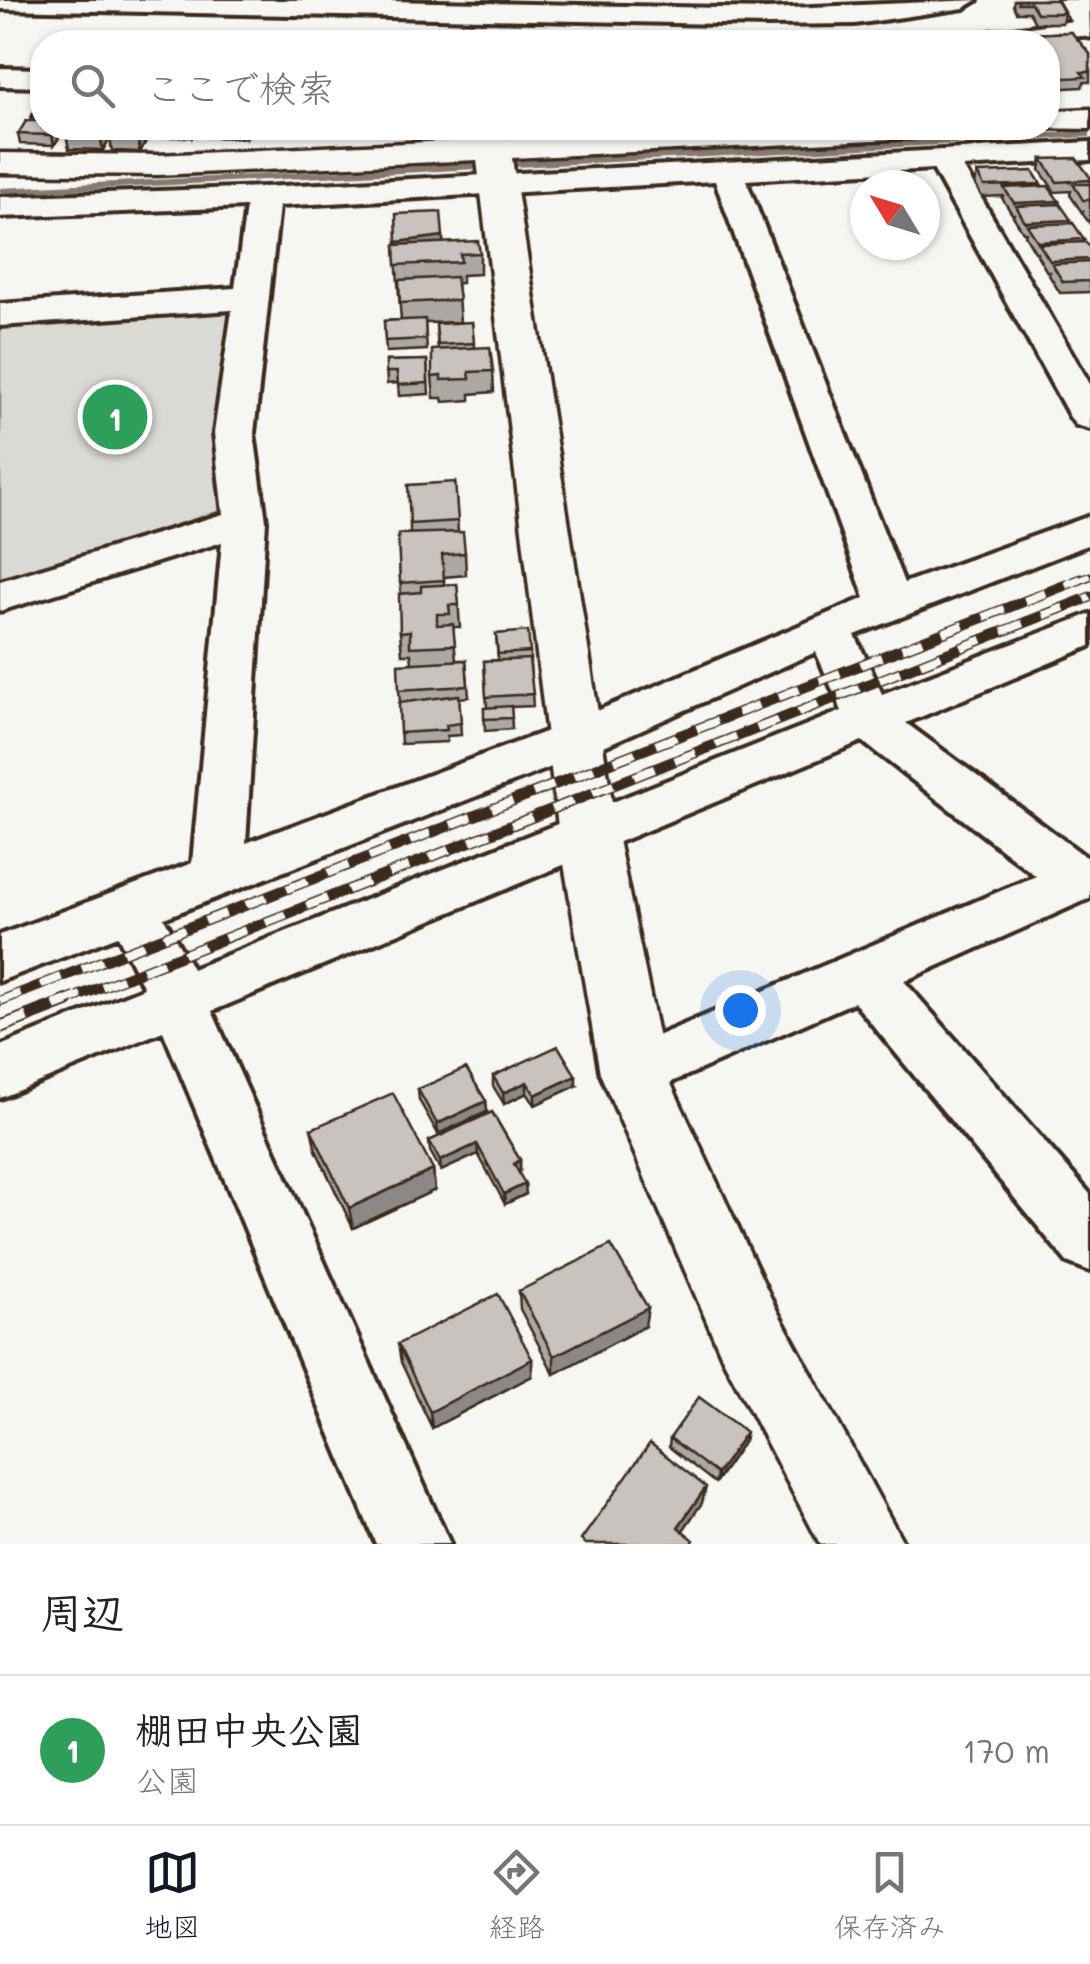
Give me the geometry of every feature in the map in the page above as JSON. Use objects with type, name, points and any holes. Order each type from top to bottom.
[{"type":"street","points":[[0,1],[766,9],[855,16],[920,3],[964,0]]},
{"type":"street","points":[[1060,32],[1090,28],[1074,0]]},
{"type":"street","points":[[0,78],[30,78]]},
{"type":"street","points":[[1060,120],[1090,119]]},
{"type":"street","points":[[0,164],[157,165],[494,153],[712,140]]},
{"type":"street","points":[[0,207],[264,198],[494,153],[727,170],[1090,151]]},
{"type":"street","points":[[494,153],[578,738],[588,835],[633,1073],[749,1333],[864,1544]]},
{"type":"street","points":[[942,158],[1090,417]]},
{"type":"street","points":[[727,170],[890,606]]},
{"type":"street","points":[[217,876],[246,520],[234,433],[264,198]]},
{"type":"street","points":[[0,315],[251,298]]},
{"type":"street","points":[[0,596],[246,520]]},
{"type":"street","points":[[0,958],[578,738],[828,628],[1090,529]]},
{"type":"street","points":[[828,628],[871,722],[1085,884]]},
{"type":"street","points":[[0,1072],[871,722],[1090,629]]},
{"type":"street","points":[[633,1073],[1085,884]]},
{"type":"street","points":[[132,908],[180,1000],[399,1539]]},
{"type":"street","points":[[864,974],[1090,1241]]},
{"type":"shaded area","points":[[240,310],[221,511],[0,580],[0,324]]},
{"type":"building","points":[[1017,0],[1057,0],[1064,13],[1037,13],[1031,3]]},
{"type":"building","points":[[1071,32],[1090,54],[1090,72],[1081,72],[1085,77],[1060,78],[1060,33]]},
{"type":"building","points":[[26,121],[30,121],[30,134],[18,134]]},
{"type":"building","points":[[1076,158],[1090,180],[1057,182],[1042,159]]},
{"type":"building","points":[[1033,171],[1041,184],[984,186],[977,173]]},
{"type":"building","points":[[1073,184],[1090,184],[1090,200],[1083,200]]},
{"type":"building","points":[[1048,186],[1059,201],[1014,203],[1004,188]]},
{"type":"building","points":[[1060,204],[1071,220],[1025,222],[1016,206]]},
{"type":"building","points":[[441,212],[443,236],[397,242],[396,214]]},
{"type":"building","points":[[1073,223],[1084,239],[1038,242],[1027,225]]},
{"type":"building","points":[[478,241],[480,253],[460,254],[461,262],[396,265],[395,245]]},
{"type":"building","points":[[1086,242],[1090,259],[1050,261],[1039,244]]},
{"type":"building","points":[[1090,262],[1090,281],[1063,282],[1052,264]]},
{"type":"building","points":[[456,277],[459,300],[400,303],[399,280]]},
{"type":"building","points":[[425,319],[426,339],[385,341],[384,321]]},
{"type":"building","points":[[472,322],[474,343],[438,345],[436,324]]},
{"type":"building","points":[[490,347],[493,371],[469,372],[470,379],[432,377],[432,350]]},
{"type":"building","points":[[427,360],[428,383],[398,385],[397,372],[386,372],[386,361]]},
{"type":"building","points":[[455,482],[458,521],[410,524],[408,485]]},
{"type":"building","points":[[463,532],[465,553],[442,555],[444,580],[400,583],[398,534]]},
{"type":"building","points":[[457,584],[459,605],[449,605],[450,614],[437,614],[437,625],[453,624],[455,645],[410,647],[410,631],[400,632],[399,594],[421,592],[421,586]]},
{"type":"building","points":[[528,631],[530,652],[498,654],[496,634]]},
{"type":"building","points":[[529,659],[533,694],[486,697],[484,661]]},
{"type":"building","points":[[466,660],[468,686],[399,690],[398,664]]},
{"type":"building","points":[[459,695],[461,723],[446,725],[447,730],[400,733],[399,703]]},
{"type":"building","points":[[511,706],[512,718],[484,719],[484,708]]},
{"type":"building","points":[[558,1046],[576,1076],[535,1095],[527,1082],[503,1093],[493,1076]]},
{"type":"building","points":[[466,1068],[486,1101],[437,1124],[418,1089]]},
{"type":"building","points":[[393,1093],[433,1170],[349,1208],[311,1129]]},
{"type":"building","points":[[492,1112],[520,1160],[514,1164],[525,1184],[504,1194],[477,1144],[440,1161],[429,1141]]},
{"type":"building","points":[[611,1245],[648,1308],[554,1356],[519,1291]]},
{"type":"building","points":[[498,1294],[532,1359],[430,1412],[398,1344]]},
{"type":"building","points":[[699,1397],[746,1432],[717,1474],[670,1438]]},
{"type":"building","points":[[650,1443],[706,1487],[678,1527],[694,1540],[692,1544],[586,1544],[581,1540]]},
{"type":"waterway","points":[[1060,136],[1090,134]]},
{"type":"waterway","points":[[0,191],[975,140]]},
{"type":"railway","points":[[1075,582],[1090,576]]},
{"type":"railway","points":[[0,1001],[1081,579]]},
{"type":"railway","points":[[61,1003],[1090,597]]},
{"type":"railway","points":[[0,1027],[67,1001]]},
{"type":"place","name":"棚田中央公園","points":[[115,417]]}]
